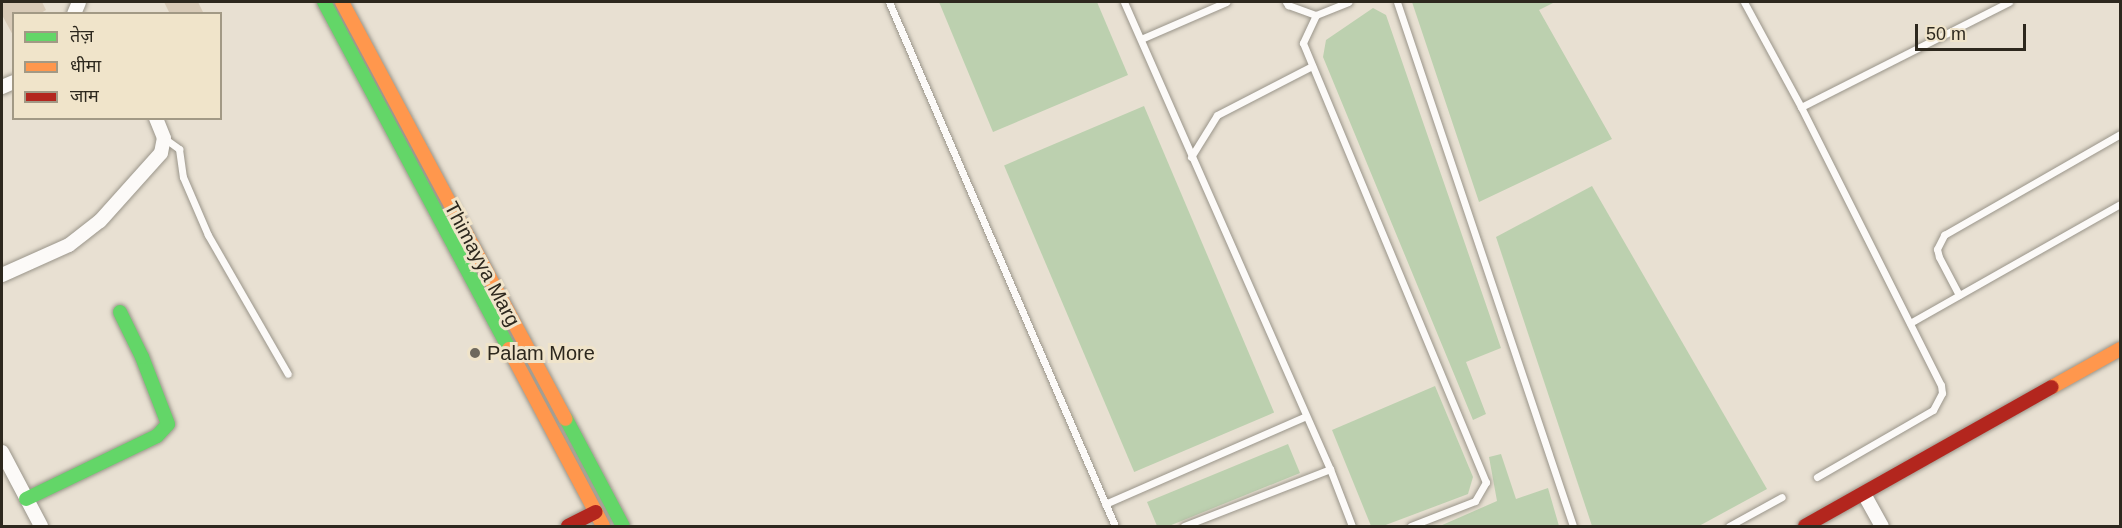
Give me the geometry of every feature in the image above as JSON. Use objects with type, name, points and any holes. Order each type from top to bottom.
[{"type":"street","name":"Thimayya Marg","points":[[324,2],[603,526]]},
{"type":"street","name":"Thimayya Marg","points":[[342,2],[623,526]]},
{"type":"street","points":[[2,275],[57,252],[85,233],[161,153],[164,138],[157,120]]},
{"type":"street","points":[[26,499],[164,432],[168,423],[142,357],[120,312]]},
{"type":"street","points":[[1805,526],[2121,349]]},
{"type":"street","points":[[3,457],[41,526]]},
{"type":"street","points":[[1864,494],[1882,526]]},
{"type":"street","points":[[568,526],[611,504]]},
{"type":"lane","points":[[889,2],[1115,526]]},
{"type":"lane","points":[[1124,2],[1330,469],[1352,526]]},
{"type":"lane","points":[[1141,39],[1226,2]]},
{"type":"lane","points":[[1286,2],[1288,5],[1316,15],[1349,2]]},
{"type":"lane","points":[[1397,2],[1573,526]]},
{"type":"lane","points":[[1744,2],[1801,107],[1941,385],[1942,393],[1933,410],[1817,477]]},
{"type":"lane","points":[[1801,107],[2009,2]]},
{"type":"lane","points":[[1316,15],[1303,43],[1486,482],[1475,501],[1411,526]]},
{"type":"lane","points":[[1191,157],[1217,116],[1312,66]]},
{"type":"lane","points":[[1959,295],[1939,257],[1937,249],[1944,235],[2121,134]]},
{"type":"lane","points":[[164,138],[179,149],[183,177],[208,235],[288,374]]},
{"type":"lane","points":[[1910,323],[2121,204]]},
{"type":"lane","points":[[1105,504],[1306,416]]},
{"type":"lane","points":[[1184,526],[1330,469]]},
{"type":"lane","points":[[1729,526],[1782,497]]},
{"type":"green space","points":[[939,2],[1097,2],[1128,75],[993,132]]},
{"type":"green space","points":[[1412,2],[1555,2],[1539,10],[1612,139],[1479,202]]},
{"type":"green space","points":[[1373,8],[1386,15],[1501,348],[1466,362],[1486,414],[1473,420],[1323,57],[1326,40]]},
{"type":"green space","points":[[1144,106],[1274,413],[1134,472],[1004,165]]},
{"type":"green space","points":[[1592,186],[1767,489],[1699,526],[1592,526],[1496,237]]},
{"type":"green space","points":[[1435,386],[1473,477],[1468,494],[1383,526],[1371,526],[1332,430]]},
{"type":"green space","points":[[1288,444],[1300,473],[1169,526],[1157,526],[1147,502]]},
{"type":"green space","points":[[1501,454],[1516,499],[1548,488],[1559,526],[1440,526],[1497,501],[1489,457]]},
{"type":"building","points":[[42,2],[46,10],[12,12],[12,33],[2,15],[2,4]]},
{"type":"building","points":[[164,2],[198,2],[203,12],[169,12]]},
{"type":"traffic: fast","points":[[324,2],[509,349]]},
{"type":"traffic: fast","points":[[26,499],[157,436],[168,424],[142,357],[120,312]]},
{"type":"traffic: fast","points":[[566,419],[623,526]]},
{"type":"traffic: slow","points":[[342,2],[566,419]]},
{"type":"traffic: slow","points":[[509,349],[603,526]]},
{"type":"traffic: slow","points":[[2052,387],[2120,349]]},
{"type":"traffic: jam","points":[[1805,526],[2052,387]]},
{"type":"traffic: jam","points":[[568,526],[596,512]]},
{"type":"place","name":"Palam More","points":[[475,353]]}]
